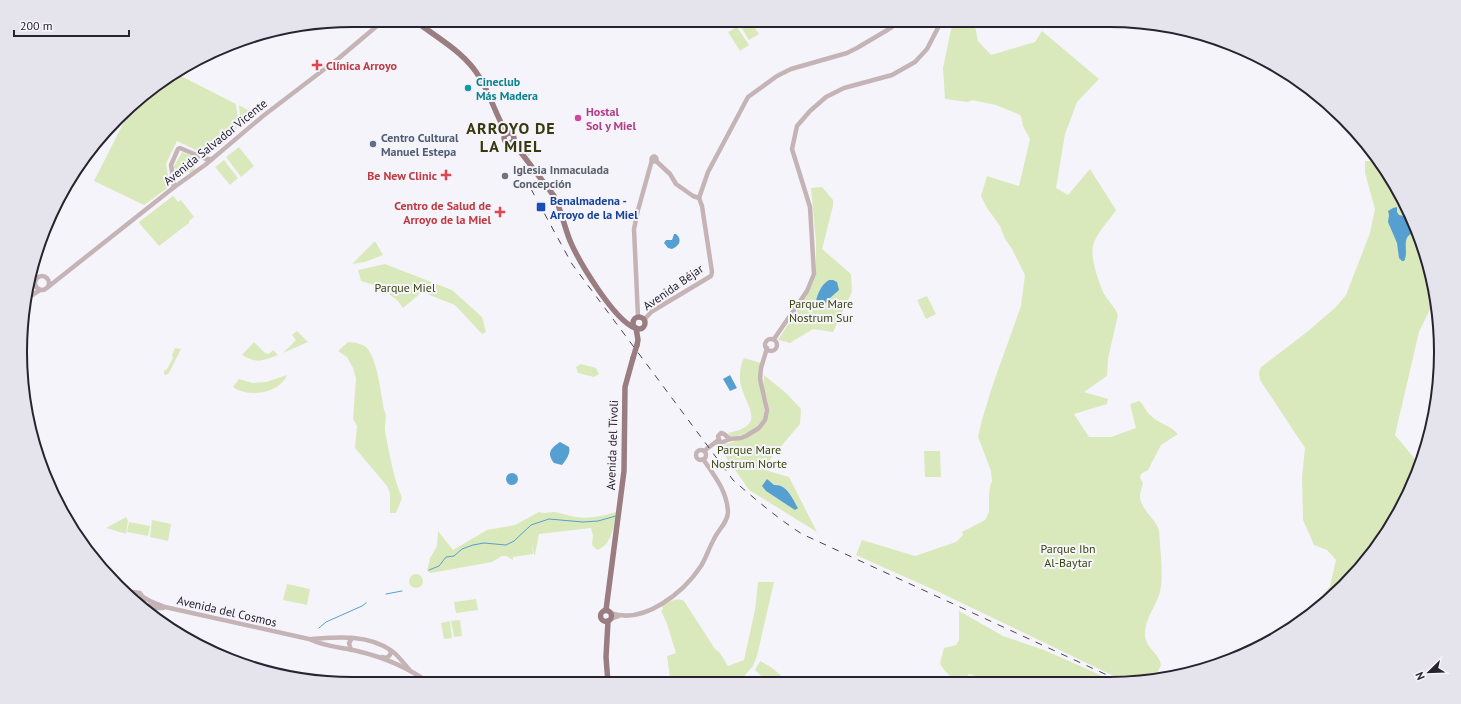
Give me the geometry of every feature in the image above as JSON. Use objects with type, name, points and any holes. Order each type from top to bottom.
[{"type":"main road","points":[[424,27],[463,56],[473,68],[480,78],[507,134],[505,136],[505,141],[508,143],[513,142],[554,196],[559,205],[571,242],[581,262],[600,291],[623,320],[631,326],[637,328],[644,325],[639,319],[623,320]]},
{"type":"main road","name":"Avenida del Tívoli","points":[[608,677],[607,600],[624,471],[625,387],[638,339],[637,328],[633,324],[639,319]]},
{"type":"street","name":"Avenida Salvador Vicente","points":[[48,286],[212,159],[262,116],[339,58],[376,27]]},
{"type":"street","points":[[639,319],[634,229],[638,210],[654,160],[670,174],[676,184],[693,196],[699,198],[708,172],[748,97],[777,76],[791,69],[857,48],[892,27]]},
{"type":"street","points":[[718,441],[724,442],[728,438],[741,438],[753,433],[765,420],[767,410],[760,378],[760,368],[767,348],[765,344],[770,339],[775,338],[807,291],[814,274],[810,207],[792,149],[797,126],[810,111],[831,95],[844,88],[892,75],[915,62],[928,49],[938,27]]},
{"type":"street","points":[[173,188],[174,185],[171,165],[178,149],[180,148],[206,159],[212,159]]},
{"type":"street","name":"Avenida Béjar","points":[[639,319],[711,276],[711,264],[702,206],[699,198]]},
{"type":"street","points":[[40,290],[36,288],[35,284],[38,277],[44,276],[48,279],[58,279]]},
{"type":"street","points":[[32,294],[40,290],[45,290],[48,286],[48,279]]},
{"type":"street","points":[[767,348],[771,351],[776,348],[777,343],[774,339]]},
{"type":"street","points":[[608,616],[632,616],[648,611],[680,591],[701,566],[713,540],[724,523],[728,512],[722,488],[703,459],[698,459],[695,455],[698,450],[704,451],[718,441],[720,434],[723,433],[728,438]]},
{"type":"street","points":[[703,459],[706,456],[704,451]]},
{"type":"street","name":"Avenida del Cosmos","points":[[135,593],[138,592],[143,597],[165,607],[309,639],[334,647],[338,646],[351,649],[378,657],[420,677]]},
{"type":"street","points":[[143,597],[144,601]]},
{"type":"street","points":[[150,606],[165,607]]},
{"type":"street","points":[[152,608],[173,609]]},
{"type":"street","points":[[352,638],[349,643],[351,649],[386,658],[391,654],[390,650]]},
{"type":"street","name":"Avenida del Cosmos","points":[[309,639],[352,638],[368,641],[395,653],[400,661],[412,672]]},
{"type":"green space","points":[[737,27],[749,45],[740,51],[728,32]]},
{"type":"green space","points":[[741,27],[754,27],[759,34],[749,40]]},
{"type":"green space","name":"Parque Ibn Al-Baytar","points":[[952,27],[975,27],[978,41],[991,55],[1035,42],[1042,31],[1099,79],[1077,102],[1065,134],[1056,188],[1068,195],[1090,169],[1116,210],[1097,236],[1092,251],[1096,270],[1104,294],[1118,315],[1108,359],[1107,376],[1084,392],[1108,399],[1107,404],[1074,414],[1089,437],[1111,437],[1136,428],[1130,404],[1139,401],[1152,417],[1178,434],[1161,445],[1148,470],[1141,474],[1140,478],[1143,483],[1140,494],[1142,505],[1159,530],[1162,578],[1160,592],[1146,624],[1145,630],[1146,640],[1160,661],[1161,665],[1157,673],[1115,677],[941,593],[856,555],[862,540],[915,556],[956,542],[963,535],[962,532],[985,520],[989,512],[989,495],[992,481],[991,471],[978,437],[992,387],[1021,306],[1025,275],[1012,249],[1005,239],[1000,226],[987,208],[981,196],[987,176],[1019,186],[1030,139],[1023,126],[1021,116],[1018,114],[996,105],[972,100],[968,102],[945,99],[943,68]]},
{"type":"green space","points":[[181,76],[236,104],[238,121],[237,128],[230,137],[210,153],[206,155],[177,141],[166,164],[170,186],[144,205],[94,181],[125,119],[154,94]]},
{"type":"green space","points":[[239,105],[256,115],[241,129]]},
{"type":"green space","points":[[533,138],[539,150],[528,156],[522,144]]},
{"type":"green space","points":[[239,147],[254,166],[241,177],[226,157]]},
{"type":"green space","points":[[182,152],[198,159],[194,170],[191,173],[188,172],[177,177],[176,169],[173,168]]},
{"type":"green space","points":[[224,160],[238,178],[230,185],[215,167]]},
{"type":"green space","points":[[1365,161],[1372,161],[1400,208],[1417,248],[1428,289],[1431,308],[1419,332],[1395,435],[1416,460],[1400,496],[1379,533],[1367,550],[1339,582],[1321,598],[1330,586],[1336,560],[1327,550],[1314,545],[1303,520],[1302,477],[1305,448],[1260,380],[1259,372],[1261,367],[1307,332],[1336,307],[1346,295],[1370,233],[1375,209],[1365,173]]},
{"type":"green space","name":"Parque Mare Nostrum Sur","points":[[822,187],[833,200],[833,206],[822,249],[851,274],[852,292],[833,332],[813,329],[790,343],[778,340],[795,314],[816,275],[816,242],[811,188]]},
{"type":"green space","points":[[173,196],[178,202],[181,200],[194,217],[189,221],[189,223],[159,246],[139,222]]},
{"type":"green space","points":[[375,241],[383,255],[365,262],[352,264]]},
{"type":"green space","name":"Parque Miel","points":[[385,264],[452,290],[482,317],[486,332],[482,334],[455,305],[422,292],[403,308],[398,301],[380,287],[361,281],[358,270]]},
{"type":"green space","points":[[927,296],[936,314],[926,319],[917,300]]},
{"type":"green space","points":[[297,331],[308,342],[283,353],[296,340],[292,335]]},
{"type":"green space","points":[[254,342],[265,353],[269,354],[273,350],[278,355],[256,361],[242,355]]},
{"type":"green space","points":[[348,342],[357,343],[366,347],[370,352],[376,367],[386,415],[385,431],[388,448],[394,474],[402,498],[396,513],[390,513],[390,493],[387,486],[355,448],[357,426],[353,419],[356,379],[353,368],[347,357],[338,351]]},
{"type":"green space","points":[[175,348],[181,349],[169,373],[166,375],[164,374],[164,371],[167,369],[173,358],[172,355]]},
{"type":"green space","points":[[744,358],[761,363],[764,416],[762,423],[752,432],[731,437],[728,433],[740,430],[747,426],[751,421],[750,409],[740,383],[741,368]]},
{"type":"green space","points":[[581,364],[596,368],[599,374],[594,377],[578,373],[576,367]]},
{"type":"green space","points":[[287,375],[277,386],[271,390],[263,392],[247,392],[233,387],[239,379],[252,383],[266,382]]},
{"type":"green space","name":"Parque Mare Nostrum Norte","points":[[764,375],[786,393],[801,409],[800,424],[762,469],[789,477],[817,532],[749,490],[719,447],[753,434],[764,423],[768,405],[764,389]]},
{"type":"green space","points":[[924,451],[940,451],[941,477],[925,477]]},
{"type":"green space","points":[[539,512],[554,512],[573,517],[586,518],[616,512],[613,529],[609,539],[602,548],[597,550],[592,545],[593,536],[591,528],[539,534],[535,555],[532,544],[533,554],[513,557],[513,560],[506,556],[502,556],[492,562],[431,573],[427,571],[430,558],[437,546],[438,531],[453,550],[487,530],[515,525]]},
{"type":"green space","points":[[126,517],[128,521],[126,534],[106,528]]},
{"type":"green space","points":[[152,520],[171,524],[168,541],[150,537]]},
{"type":"green space","points":[[129,522],[150,526],[148,536],[127,532]]},
{"type":"green space","points":[[413,574],[419,574],[423,578],[423,584],[419,588],[413,588],[409,584],[409,578]]},
{"type":"green space","points":[[758,582],[774,582],[757,656],[753,666],[743,677],[670,677],[667,656],[676,653],[661,610],[663,609],[662,606],[676,600],[684,601],[715,649],[720,653],[728,666],[744,660],[755,610]]},
{"type":"green space","points":[[287,584],[310,589],[307,605],[283,600]]},
{"type":"green space","points":[[476,599],[478,610],[456,613],[454,602]]},
{"type":"green space","points":[[959,611],[1003,636],[1044,650],[1105,677],[978,677],[969,674],[967,677],[952,677],[946,673],[940,663],[944,648],[956,645],[959,640]]},
{"type":"green space","points":[[460,620],[462,636],[454,637],[451,621]]},
{"type":"green space","points":[[450,621],[452,638],[444,639],[441,623]]},
{"type":"green space","points":[[760,661],[768,665],[782,677],[762,677],[755,670]]},
{"type":"water","points":[[1397,207],[1397,212],[1399,215],[1404,216],[1412,234],[1406,239],[1406,257],[1404,261],[1399,258],[1397,243],[1388,222],[1388,211]]},
{"type":"water","points":[[674,234],[678,236],[680,241],[677,246],[672,249],[668,248],[664,243],[666,240],[672,240]]},
{"type":"water","points":[[829,280],[837,282],[839,290],[824,306],[815,306],[819,291]]},
{"type":"water","points":[[730,375],[737,388],[730,391],[723,379]]},
{"type":"water","points":[[560,442],[569,447],[568,456],[562,465],[554,463],[550,456],[554,446]]},
{"type":"water","points":[[512,473],[516,475],[518,479],[516,483],[512,485],[508,483],[506,479],[508,475]]},
{"type":"water","points":[[767,479],[774,485],[779,485],[786,489],[798,508],[795,510],[766,491],[762,486]]},
{"type":"waterway","points":[[429,570],[439,566],[446,557],[454,556],[462,549],[473,545],[484,543],[506,545],[514,541],[531,525],[549,519],[583,522],[598,521],[616,516]]},
{"type":"waterway","points":[[386,594],[402,591]]},
{"type":"waterway","points":[[319,628],[326,622],[366,603]]},
{"type":"railway","points":[[531,189],[572,264],[733,480],[802,534],[1111,677]]},
{"type":"place","name":"Clínica Arroyo","points":[[317,65]]},
{"type":"place","name":"Cineclub Más Madera","points":[[468,88]]},
{"type":"place","name":"Hostal Sol y Miel","points":[[578,118]]},
{"type":"place","name":"Centro Cultural Manuel Estepa","points":[[373,144]]},
{"type":"place","name":"Be New Clinic","points":[[446,175]]},
{"type":"place","name":"Iglesia Inmaculada Concepción","points":[[505,176]]},
{"type":"place","name":"Benalmadena - Arroyo de la Miel","points":[[541,207]]},
{"type":"place","name":"Centro de Salud de Arroyo de la Miel","points":[[500,212]]},
{"type":"district","name":"ARROYO DE LA MIEL","points":[[511,137]]}]
